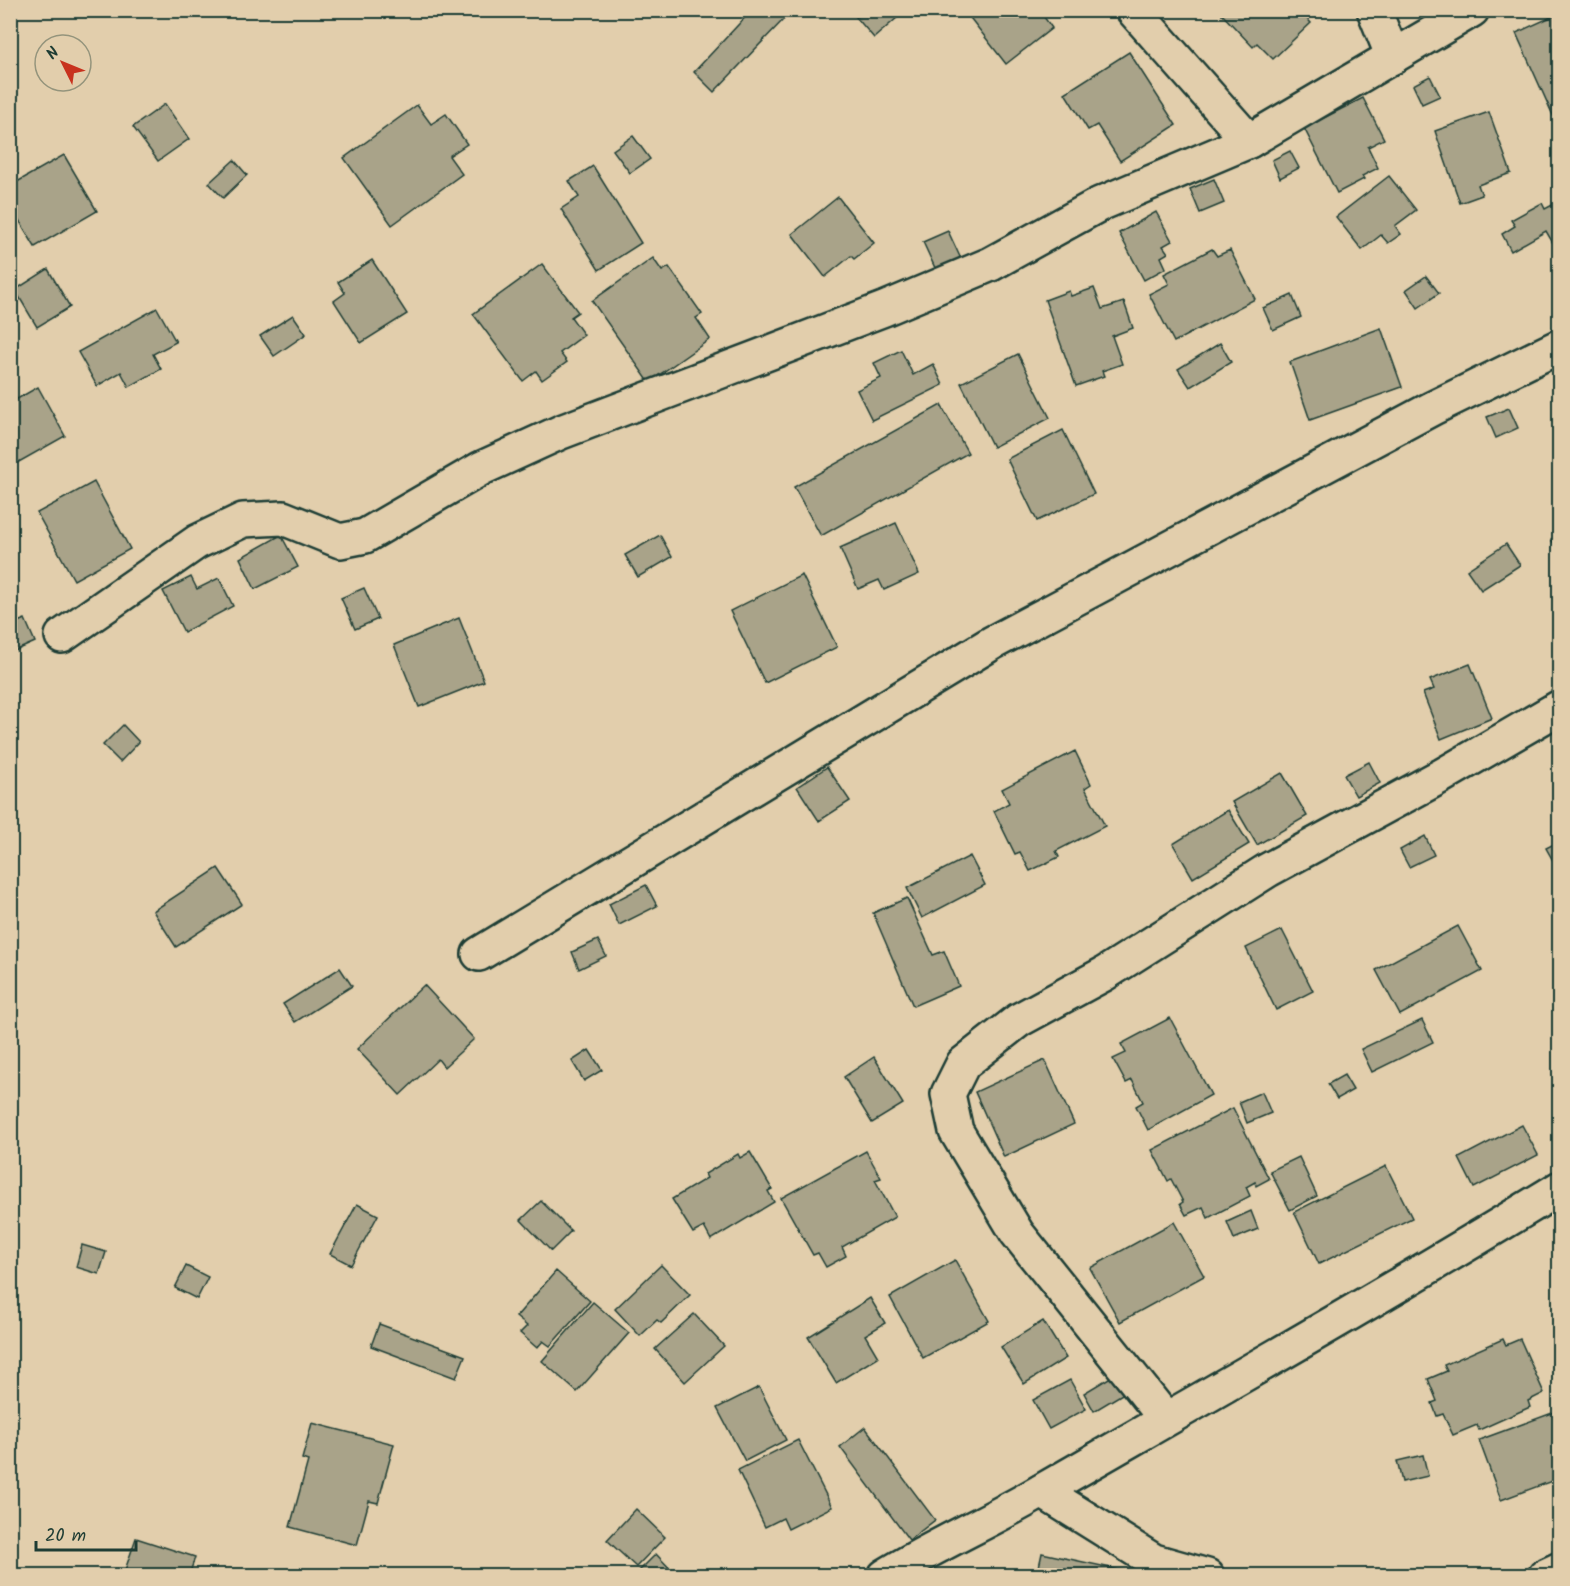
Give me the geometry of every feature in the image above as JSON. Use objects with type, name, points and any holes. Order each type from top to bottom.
[{"type":"street","points":[[1133,10],[1249,141]]},
{"type":"street","points":[[1374,10],[1393,57]]},
{"type":"street","points":[[62,636],[197,542],[243,520],[284,518],[340,542],[365,536],[482,468],[561,432],[884,309],[991,264],[1100,204],[1249,141],[1472,10]]},
{"type":"street","points":[[479,954],[992,643],[1433,408],[1560,346]]},
{"type":"street","points":[[1166,1418],[1017,1233],[956,1131],[948,1094],[963,1064],[1019,1020],[1104,974],[1268,870],[1560,707]]},
{"type":"street","points":[[885,1575],[929,1549],[1042,1491],[1422,1272],[1560,1188]]},
{"type":"street","points":[[1042,1491],[1154,1561],[1207,1575]]},
{"type":"street","points":[[1545,1575],[1560,1569]]},
{"type":"building","points":[[752,10],[775,10],[784,19],[714,92],[694,72]]},
{"type":"building","points":[[850,10],[906,10],[874,38]]},
{"type":"building","points":[[964,10],[1039,10],[1052,28],[1006,64]]},
{"type":"building","points":[[1218,10],[1299,10],[1311,23],[1273,59],[1257,43],[1253,47]]},
{"type":"building","points":[[1560,13],[1560,121],[1556,122],[1516,33]]},
{"type":"building","points":[[1129,52],[1176,125],[1120,161],[1097,125],[1088,130],[1065,93]]},
{"type":"building","points":[[1430,76],[1440,96],[1422,104],[1413,85]]},
{"type":"building","points":[[1363,98],[1384,139],[1368,147],[1378,168],[1362,176],[1364,179],[1337,193],[1304,128]]},
{"type":"building","points":[[165,104],[189,139],[158,161],[133,127]]},
{"type":"building","points":[[417,105],[431,124],[446,114],[467,144],[449,156],[462,174],[392,225],[344,158]]},
{"type":"building","points":[[1489,112],[1511,173],[1478,185],[1482,195],[1460,203],[1435,131]]},
{"type":"building","points":[[633,136],[650,159],[630,173],[613,150]]},
{"type":"building","points":[[1290,151],[1299,168],[1280,178],[1272,160]]},
{"type":"building","points":[[64,155],[97,211],[35,247],[10,205],[10,186]]},
{"type":"building","points":[[234,160],[247,175],[223,198],[209,183]]},
{"type":"building","points":[[593,166],[641,243],[599,270],[561,209],[579,197],[569,181]]},
{"type":"building","points":[[1389,176],[1416,210],[1395,226],[1401,234],[1388,243],[1381,235],[1362,250],[1336,217]]},
{"type":"building","points":[[1214,179],[1224,203],[1200,213],[1190,189]]},
{"type":"building","points":[[838,197],[874,243],[854,259],[851,256],[825,277],[792,234]]},
{"type":"building","points":[[1560,201],[1560,255],[1546,231],[1511,251],[1502,234],[1515,226],[1511,220],[1542,203],[1545,209]]},
{"type":"building","points":[[1156,212],[1172,241],[1163,246],[1168,253],[1161,257],[1166,268],[1144,280],[1119,233]]},
{"type":"building","points":[[948,231],[961,259],[936,270],[923,242]]},
{"type":"building","points":[[1212,249],[1217,256],[1230,250],[1255,299],[1174,342],[1149,294],[1169,284],[1164,274]]},
{"type":"building","points":[[653,258],[662,271],[669,267],[702,314],[696,318],[710,339],[649,382],[592,301]]},
{"type":"building","points":[[372,260],[407,314],[361,343],[334,301],[345,293],[338,282]]},
{"type":"building","points":[[542,264],[578,312],[571,317],[584,335],[560,353],[567,362],[542,380],[536,371],[523,381],[473,314]]},
{"type":"building","points":[[48,269],[70,307],[37,327],[15,290]]},
{"type":"building","points":[[1426,276],[1439,293],[1418,308],[1406,290]]},
{"type":"building","points":[[1094,288],[1102,309],[1124,302],[1133,328],[1112,336],[1122,364],[1102,371],[1104,376],[1076,386],[1045,300],[1069,291],[1071,296]]},
{"type":"building","points":[[1292,295],[1301,317],[1273,330],[1263,308]]},
{"type":"building","points":[[157,308],[176,342],[153,354],[161,369],[129,387],[121,372],[97,386],[78,352]]},
{"type":"building","points":[[293,315],[306,334],[274,356],[260,336]]},
{"type":"building","points":[[1381,328],[1402,387],[1310,420],[1290,362]]},
{"type":"building","points":[[1220,343],[1231,362],[1190,387],[1178,369]]},
{"type":"building","points":[[901,350],[913,375],[933,364],[943,385],[872,420],[857,390],[881,378],[874,363]]},
{"type":"building","points":[[1018,354],[1050,418],[993,447],[961,383]]},
{"type":"building","points":[[38,387],[65,436],[10,467],[10,403]]},
{"type":"building","points":[[941,405],[968,453],[821,536],[794,487]]},
{"type":"building","points":[[1509,408],[1518,428],[1496,438],[1487,417]]},
{"type":"building","points":[[1063,430],[1094,494],[1037,521],[1007,459]]},
{"type":"building","points":[[94,482],[130,549],[74,580],[37,513]]},
{"type":"building","points":[[896,523],[919,574],[884,590],[879,580],[858,589],[840,548]]},
{"type":"building","points":[[281,535],[298,567],[255,589],[240,558]]},
{"type":"building","points":[[660,535],[672,557],[638,577],[625,555]]},
{"type":"building","points":[[1560,535],[1560,554],[1551,539]]},
{"type":"building","points":[[1506,544],[1520,565],[1481,590],[1467,570]]},
{"type":"building","points":[[802,575],[837,647],[765,683],[730,611]]},
{"type":"building","points":[[191,577],[197,589],[219,578],[233,606],[184,632],[163,591]]},
{"type":"building","points":[[364,588],[378,619],[355,629],[341,598]]},
{"type":"building","points":[[459,618],[484,681],[419,707],[394,645]]},
{"type":"building","points":[[25,619],[35,642],[10,653],[10,625]]},
{"type":"building","points":[[1470,664],[1492,718],[1441,739],[1423,693],[1434,689],[1430,680]]},
{"type":"building","points":[[123,725],[139,742],[120,762],[103,745]]},
{"type":"building","points":[[1075,751],[1091,784],[1085,788],[1105,826],[1056,851],[1059,857],[1030,871],[1020,852],[1015,854],[994,811],[1009,803],[1002,789]]},
{"type":"building","points":[[1369,762],[1380,783],[1356,796],[1344,775]]},
{"type":"building","points":[[827,767],[850,801],[819,821],[797,787]]},
{"type":"building","points":[[1282,773],[1307,816],[1257,845],[1232,802]]},
{"type":"building","points":[[1228,810],[1249,844],[1193,878],[1173,844]]},
{"type":"building","points":[[1425,836],[1434,855],[1409,867],[1400,850]]},
{"type":"building","points":[[1560,841],[1560,873],[1546,848]]},
{"type":"building","points":[[970,856],[985,885],[922,918],[907,888]]},
{"type":"building","points":[[218,868],[242,904],[176,947],[153,911]]},
{"type":"building","points":[[646,885],[657,906],[619,925],[609,904]]},
{"type":"building","points":[[907,898],[933,955],[944,951],[959,986],[913,1006],[873,913]]},
{"type":"building","points":[[1458,926],[1482,971],[1400,1015],[1376,970]]},
{"type":"building","points":[[1282,930],[1313,991],[1276,1010],[1246,948]]},
{"type":"building","points":[[598,940],[606,956],[579,969],[572,952]]},
{"type":"building","points":[[340,968],[352,986],[295,1022],[283,1004]]},
{"type":"building","points":[[424,985],[474,1039],[444,1067],[438,1059],[400,1095],[357,1049]]},
{"type":"building","points":[[1170,1018],[1211,1095],[1148,1130],[1136,1106],[1143,1102],[1132,1080],[1126,1083],[1113,1059],[1126,1053],[1121,1044]]},
{"type":"building","points":[[1422,1020],[1433,1042],[1372,1072],[1361,1049]]},
{"type":"building","points":[[589,1050],[602,1070],[584,1081],[572,1061]]},
{"type":"building","points":[[874,1057],[903,1104],[872,1123],[844,1077]]},
{"type":"building","points":[[1045,1060],[1074,1124],[1004,1157],[975,1092]]},
{"type":"building","points":[[1344,1075],[1353,1090],[1337,1099],[1328,1084]]},
{"type":"building","points":[[1262,1092],[1271,1113],[1247,1123],[1239,1102]]},
{"type":"building","points":[[1233,1108],[1269,1179],[1256,1186],[1255,1182],[1246,1187],[1250,1196],[1208,1218],[1203,1207],[1186,1215],[1180,1204],[1183,1202],[1171,1179],[1168,1181],[1152,1150]]},
{"type":"building","points":[[1522,1125],[1538,1155],[1474,1188],[1459,1158]]},
{"type":"building","points":[[866,1151],[881,1178],[875,1180],[895,1217],[842,1247],[846,1256],[826,1267],[818,1253],[813,1255],[781,1198]]},
{"type":"building","points":[[750,1152],[772,1189],[768,1191],[774,1202],[711,1240],[704,1227],[693,1233],[672,1199],[707,1178],[705,1174],[738,1154],[740,1158]]},
{"type":"building","points":[[1299,1157],[1317,1196],[1290,1210],[1270,1171]]},
{"type":"building","points":[[1386,1166],[1412,1218],[1319,1264],[1294,1212]]},
{"type":"building","points":[[541,1201],[571,1231],[551,1251],[521,1220]]},
{"type":"building","points":[[357,1204],[378,1215],[351,1265],[330,1254]]},
{"type":"building","points":[[1251,1211],[1258,1229],[1234,1239],[1227,1222]]},
{"type":"building","points":[[1174,1222],[1204,1276],[1120,1322],[1090,1268]]},
{"type":"building","points":[[82,1245],[106,1252],[99,1274],[76,1267]]},
{"type":"building","points":[[955,1260],[989,1321],[923,1358],[890,1297]]},
{"type":"building","points":[[661,1265],[690,1295],[661,1323],[657,1320],[640,1336],[615,1309]]},
{"type":"building","points":[[186,1266],[208,1277],[197,1299],[175,1288]]},
{"type":"building","points":[[556,1271],[590,1301],[550,1346],[543,1341],[537,1348],[520,1333],[527,1326],[516,1317]]},
{"type":"building","points":[[870,1298],[885,1323],[865,1335],[878,1357],[836,1383],[808,1337]]},
{"type":"building","points":[[593,1302],[629,1333],[577,1392],[542,1361]]},
{"type":"building","points":[[694,1314],[724,1346],[685,1382],[655,1349]]},
{"type":"building","points":[[1043,1321],[1066,1358],[1024,1384],[1001,1347]]},
{"type":"building","points":[[379,1324],[465,1356],[456,1378],[371,1346]]},
{"type":"building","points":[[1503,1339],[1506,1345],[1520,1339],[1544,1393],[1528,1401],[1530,1407],[1479,1430],[1477,1425],[1453,1435],[1443,1414],[1437,1416],[1432,1403],[1437,1401],[1428,1379],[1447,1371],[1444,1365]]},
{"type":"building","points":[[1114,1375],[1124,1393],[1094,1411],[1084,1393]]},
{"type":"building","points":[[1070,1380],[1086,1409],[1049,1429],[1033,1400]]},
{"type":"building","points":[[759,1387],[786,1440],[745,1461],[717,1408]]},
{"type":"building","points":[[1555,1412],[1560,1425],[1560,1478],[1501,1500],[1479,1440]]},
{"type":"building","points":[[312,1423],[394,1444],[378,1503],[369,1501],[357,1545],[290,1527],[308,1461],[302,1459]]},
{"type":"building","points":[[865,1427],[935,1520],[909,1540],[840,1447]]},
{"type":"building","points":[[798,1440],[832,1507],[788,1529],[783,1518],[765,1527],[738,1470]]},
{"type":"building","points":[[1423,1455],[1428,1476],[1402,1482],[1397,1461]]},
{"type":"building","points":[[636,1509],[665,1537],[636,1567],[607,1540]]},
{"type":"building","points":[[136,1538],[195,1557],[189,1576],[123,1576]]},
{"type":"building","points":[[1042,1553],[1125,1571],[1124,1576],[1037,1576]]},
{"type":"building","points":[[656,1554],[677,1576],[634,1576]]}]
